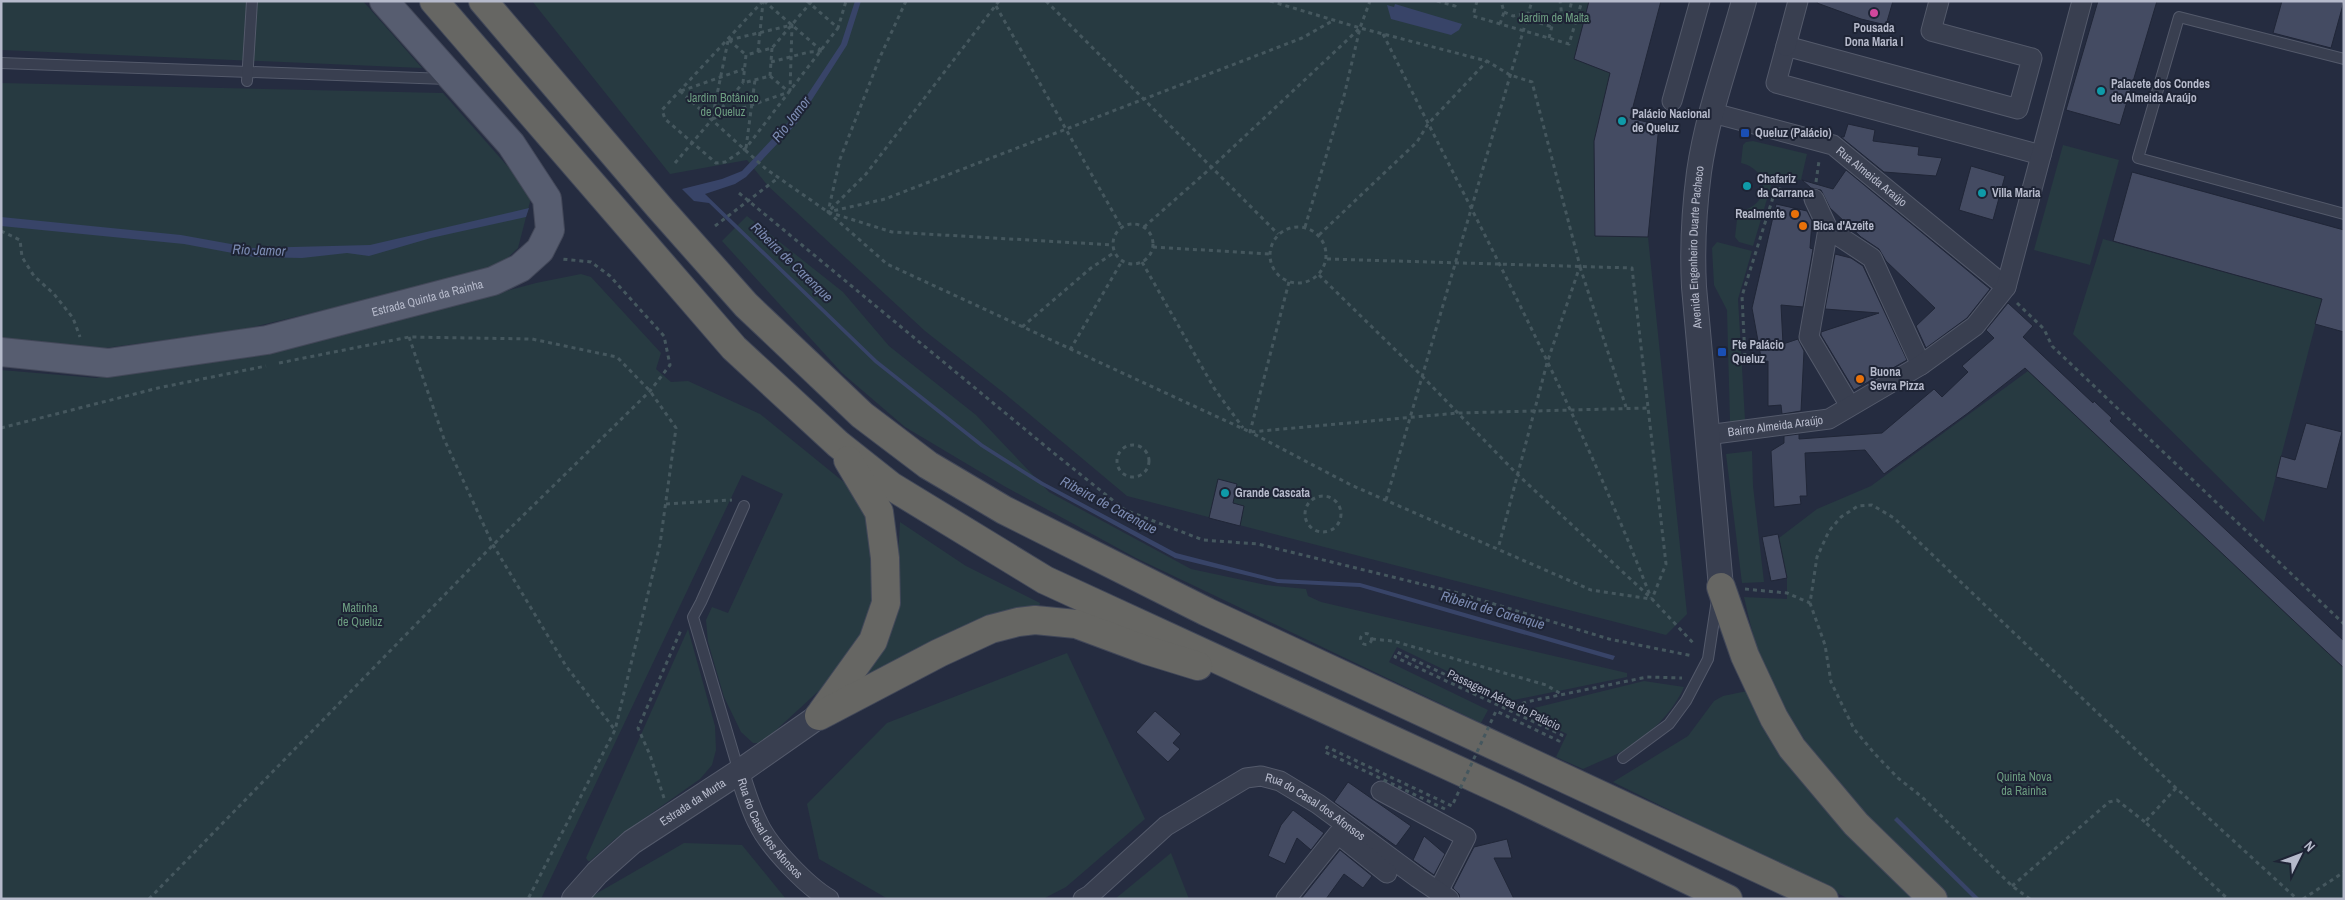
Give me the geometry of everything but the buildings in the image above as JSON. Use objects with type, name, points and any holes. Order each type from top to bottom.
[{"type":"highway","points":[[434,1],[734,348],[838,444],[891,486],[1045,580],[1306,700],[1728,899]]},
{"type":"highway","points":[[483,1],[659,207],[746,305],[862,415],[928,464],[1004,510],[1198,608],[1824,899]]},
{"type":"highway","points":[[496,1],[522,45]]},
{"type":"highway","points":[[819,716],[873,641],[886,603],[885,558],[879,512],[838,444]]},
{"type":"highway","points":[[1720,587],[1745,656],[1774,718],[1792,748],[1856,824],[1933,899]]},
{"type":"highway","points":[[819,716],[939,653],[991,629],[1018,622],[1036,620],[1076,624],[1146,650],[1306,700]]},
{"type":"main road","name":"Estrada Quinta da Rainha","points":[[1,352],[108,364],[267,340],[492,281],[520,268],[540,250],[550,230],[547,199],[511,144],[384,1]]},
{"type":"street","points":[[1672,101],[1700,1]]},
{"type":"street","name":"Avenida Engenheiro Duarte Pacheco","points":[[1720,587],[1692,247],[1699,171],[1744,1]]},
{"type":"street","points":[[1798,1],[1776,83],[2041,155]]},
{"type":"street","points":[[1786,46],[2018,109],[2032,58],[1931,31],[1939,1]]},
{"type":"street","points":[[2010,293],[2041,155],[2082,1]]},
{"type":"street","name":"Rua Almeida Araújo","points":[[1713,113],[1833,144],[2010,293]]},
{"type":"street","points":[[1814,199],[1828,229],[1872,258],[1921,365]]},
{"type":"street","points":[[1828,229],[1809,337],[1850,406]]},
{"type":"street","name":"Bairro Almeida Araújo","points":[[1707,435],[1829,419],[1921,365],[1975,326],[2010,293]]},
{"type":"street","name":"Estrada da Murta","points":[[574,899],[597,873],[632,842],[739,772],[819,716]]},
{"type":"street","name":"Rua do Casal dos Afonsos","points":[[739,772],[758,824],[789,865],[829,899]]},
{"type":"street","name":"Rua do Casal dos Afonsos","points":[[1083,899],[1090,895],[1166,826],[1246,778],[1261,776],[1280,781],[1318,804],[1443,895]]},
{"type":"street","points":[[1381,791],[1466,836],[1443,895]]},
{"type":"street","points":[[1286,899],[1338,834],[1387,872]]},
{"type":"lane","points":[[248,77],[252,1]]},
{"type":"lane","points":[[2344,59],[2179,17],[2138,158],[2344,214]]},
{"type":"lane","points":[[1,63],[248,77],[405,76],[454,80]]},
{"type":"lane","points":[[739,772],[693,617],[702,602],[744,506]]},
{"type":"lane","points":[[1623,758],[1669,724],[1686,702],[1708,659],[1720,587]]},
{"type":"path","points":[[763,1],[822,51]]},
{"type":"path","points":[[758,52],[763,1]]},
{"type":"path","points":[[763,1],[662,110],[666,119],[716,163],[725,162],[746,148],[838,28],[846,1]]},
{"type":"path","points":[[828,212],[840,159],[880,57],[906,1]]},
{"type":"path","points":[[828,212],[866,174],[999,1]]},
{"type":"path","points":[[1046,1],[1278,234]]},
{"type":"path","points":[[1270,1],[1360,28],[1487,61],[1510,75],[1532,82],[1580,266],[1626,407]]},
{"type":"path","points":[[1305,227],[1344,96],[1360,28],[1370,1]]},
{"type":"path","points":[[1437,1],[1455,6],[1457,1]]},
{"type":"path","points":[[1477,1],[1473,16],[1569,44],[1582,1]]},
{"type":"path","points":[[1500,24],[1504,12],[1501,1]]},
{"type":"path","points":[[1386,500],[1532,1]]},
{"type":"path","points":[[1560,1],[1562,16]]},
{"type":"path","points":[[1568,15],[1572,1]]},
{"type":"path","points":[[746,55],[772,48],[810,2],[838,28]]},
{"type":"path","points":[[996,6],[1122,228]]},
{"type":"path","points":[[1504,12],[1513,16],[1528,13]]},
{"type":"path","points":[[1528,13],[1540,23],[1552,27]]},
{"type":"path","points":[[1548,38],[1553,22],[1562,16],[1568,15],[1577,18]]},
{"type":"path","points":[[828,212],[885,199],[1302,38],[1334,20]]},
{"type":"path","points":[[728,40],[792,25]]},
{"type":"path","points":[[790,92],[792,25]]},
{"type":"path","points":[[1144,227],[1212,167],[1360,28]]},
{"type":"path","points":[[1383,34],[1499,263],[1547,363],[1628,537],[1652,599]]},
{"type":"path","points":[[728,40],[746,55]]},
{"type":"path","points":[[712,118],[728,40]]},
{"type":"path","points":[[770,76],[772,48]]},
{"type":"path","points":[[771,62],[790,56],[822,51]]},
{"type":"path","points":[[675,163],[743,82],[746,55]]},
{"type":"path","points":[[1319,235],[1417,142],[1428,124],[1487,61]]},
{"type":"path","points":[[680,91],[744,69]]},
{"type":"path","points":[[770,76],[790,92]]},
{"type":"path","points":[[743,82],[770,76]]},
{"type":"path","points":[[746,148],[755,80]]},
{"type":"path","points":[[680,91],[746,148],[766,169],[828,212],[887,264],[1194,408],[1244,429],[1350,485],[1591,590],[1652,599]]},
{"type":"path","points":[[712,118],[790,92]]},
{"type":"path","points":[[1746,357],[1742,296],[1776,188],[1814,199],[1822,142]]},
{"type":"path","points":[[715,226],[778,178]]},
{"type":"path","points":[[739,192],[1125,510],[1203,540],[1258,544],[1458,593],[1609,639],[1708,659]]},
{"type":"path","points":[[828,212],[892,232],[1113,246]]},
{"type":"path","points":[[1129,225],[1144,227],[1151,236],[1153,247],[1149,256],[1142,262],[1132,264],[1122,261],[1113,246],[1115,236],[1122,228],[1129,225]]},
{"type":"path","points":[[1291,227],[1305,227],[1319,235],[1326,246],[1327,259],[1319,275],[1310,281],[1300,284],[1289,282],[1279,276],[1272,266],[1270,254],[1272,243],[1278,234],[1291,227]]},
{"type":"path","points":[[1,231],[20,240],[22,257],[34,276],[54,294],[72,318],[81,336],[65,359]]},
{"type":"path","points":[[1153,247],[1270,254]]},
{"type":"path","points":[[1022,327],[1091,268],[1115,252]]},
{"type":"path","points":[[149,899],[493,545],[650,391],[670,366],[664,336],[610,276],[591,262],[545,259],[534,255]]},
{"type":"path","points":[[1327,259],[1632,268],[1666,564],[1652,599]]},
{"type":"path","points":[[1070,350],[1122,261]]},
{"type":"path","points":[[1142,262],[1214,388],[1244,429]]},
{"type":"path","points":[[1498,549],[1547,363],[1580,266]]},
{"type":"path","points":[[1319,275],[1518,474],[1652,599],[1708,659]]},
{"type":"path","points":[[1250,432],[1289,282]]},
{"type":"path","points":[[2010,293],[2044,329],[2052,346],[2344,624]]},
{"type":"path","points":[[408,337],[444,439],[493,545],[566,666],[615,730]]},
{"type":"path","points":[[1,428],[158,388],[408,337],[532,339],[617,356],[650,391],[676,428],[660,544],[615,730],[528,899]]},
{"type":"path","points":[[1250,432],[1458,413],[1534,412],[1626,407],[1648,408]]},
{"type":"path","points":[[1130,445],[1141,446],[1149,456],[1149,467],[1146,472],[1137,477],[1126,476],[1118,468],[1117,462],[1120,451],[1130,445]]},
{"type":"path","points":[[1327,496],[1337,502],[1340,507],[1341,520],[1335,529],[1329,532],[1316,531],[1306,521],[1306,508],[1315,497],[1327,496]]},
{"type":"path","points":[[666,504],[730,499],[744,506]]},
{"type":"path","points":[[2030,899],[2012,886],[1922,797],[1898,778],[1854,729],[1831,682],[1825,646],[1810,603],[1817,557],[1829,531],[1841,517],[1858,506],[1872,505],[1894,518],[2176,788],[2297,899]]},
{"type":"path","points":[[1720,587],[1787,593],[1810,603]]},
{"type":"path","points":[[670,817],[650,755],[638,728],[683,625],[693,617]]},
{"type":"path","points":[[1372,639],[1393,641],[1536,682],[1563,695],[1647,676],[1698,679]]},
{"type":"path","name":"Passagem Aérea do Palácio","points":[[1445,809],[1324,752],[1327,747],[1452,806],[1496,711],[1559,741],[1562,736],[1395,657],[1397,652],[1515,707],[1526,702],[1563,695]]},
{"type":"path","points":[[2145,822],[2176,788]]},
{"type":"path","points":[[2012,886],[2109,802],[2117,800],[2145,822],[2228,899]]},
{"type":"path","points":[[2303,899],[2344,872]]},
{"type":"green space","points":[[1,1],[363,1],[422,68],[1,50]]},
{"type":"green space","points":[[532,1],[1589,1],[1574,59],[1610,73],[1594,141],[1595,236],[1648,237],[1687,614],[1666,635],[1127,496],[1004,393],[925,331],[768,186],[747,160],[670,174]]},
{"type":"green space","points":[[1,83],[443,93],[532,194],[518,248],[496,269],[240,330],[82,351],[1,342]]},
{"type":"green space","points":[[1753,141],[1807,154],[1801,180],[1776,176],[1773,179],[1753,246],[1739,242],[1735,237],[1738,211],[1749,208],[1756,203],[1761,196],[1763,188],[1762,180],[1758,173],[1751,167],[1741,163],[1743,145],[1746,142]]},
{"type":"green space","points":[[2063,145],[2119,160],[2090,265],[2034,250]]},
{"type":"green space","points":[[747,216],[843,292],[889,346],[976,415],[1049,492],[1191,569],[1266,585],[1306,589],[1308,596],[1321,602],[1627,673],[1627,677],[1509,701],[1397,647],[1389,662],[1488,710],[1481,723],[1136,558],[1004,486],[905,427],[842,373],[722,241]]},
{"type":"green space","points":[[2103,239],[2322,299],[2264,522],[2073,334]]},
{"type":"green space","points":[[1717,242],[1752,251],[1738,299],[1745,420],[1730,422],[1727,310],[1714,285],[1712,248]]},
{"type":"green space","name":"Matinha de Queluz","points":[[581,274],[591,277],[661,353],[656,369],[671,382],[688,381],[760,414],[845,483],[865,514],[873,545],[875,591],[861,641],[848,664],[762,743],[753,743],[741,732],[724,697],[708,642],[706,620],[712,607],[728,613],[783,494],[742,475],[541,899],[1,899],[1,370],[96,378],[413,316],[536,283]]},
{"type":"green space","name":"Quinta Nova da Rainha","points":[[2028,371],[2344,668],[2344,899],[1949,899],[1847,794],[1803,737],[1784,706],[1760,655],[1744,597],[1787,599],[1787,578],[1779,538],[1817,509],[1871,486]]},
{"type":"green space","points":[[1752,451],[1753,486],[1764,582],[1742,583],[1726,454]]},
{"type":"green space","points":[[900,522],[966,566],[1040,603],[1039,607],[861,680],[872,668],[895,614]]},
{"type":"green space","points":[[688,629],[715,726],[716,750],[712,765],[700,779],[615,839],[588,861],[586,858]]},
{"type":"green space","points":[[1067,653],[1145,819],[1066,887],[1043,899],[888,899],[819,859],[807,804],[887,723]]},
{"type":"green space","points":[[1644,681],[1684,687],[1667,714],[1644,737],[1621,752],[1583,769],[1556,757],[1567,734],[1526,714],[1526,710]]},
{"type":"green space","points":[[1747,691],[1914,899],[1849,899],[1613,782],[1688,736],[1714,701],[1723,696]]},
{"type":"green space","points":[[684,843],[742,845],[786,899],[587,899]]},
{"type":"green space","points":[[1171,853],[1189,899],[1115,899]]},
{"type":"water","points":[[855,1],[861,1],[847,45],[797,123],[746,177],[735,184],[705,194],[877,360],[983,444],[1043,482],[1176,553],[1277,579],[1360,583],[1615,656],[1613,660],[1360,587],[1278,583],[1175,558],[1041,485],[981,447],[875,363],[709,203],[694,201],[682,189],[722,179],[742,171],[792,118],[841,44]]},
{"type":"water","points":[[1395,4],[1462,24],[1459,30],[1451,35],[1391,19],[1387,5],[1394,7]]},
{"type":"water","name":"Rio Jamor","points":[[529,208],[526,217],[431,238],[369,256],[347,253],[302,258],[254,257],[184,244],[1,226],[1,217],[181,235],[253,248],[370,245]]},
{"type":"water","points":[[1897,817],[1980,899],[1974,899],[1894,820]]},
{"type":"place","name":"Pousada Dona Maria I","points":[[1874,13]]},
{"type":"place","name":"Palacete dos Condes de Almeida Araújo","points":[[2101,91]]},
{"type":"place","name":"Palácio Nacional de Queluz","points":[[1622,121]]},
{"type":"place","name":"Queluz (Palácio)","points":[[1745,133]]},
{"type":"place","name":"Chafariz da Carranca","points":[[1747,186]]},
{"type":"place","name":"Villa Maria","points":[[1982,193]]},
{"type":"place","name":"Realmente","points":[[1795,214]]},
{"type":"place","name":"Bica d'Azeite","points":[[1803,226]]},
{"type":"place","name":"Fte Palácio Queluz","points":[[1722,352]]},
{"type":"place","name":"Buona Sevra Pizza","points":[[1860,379]]},
{"type":"place","name":"Grande Cascata","points":[[1225,493]]},
{"type":"park label","name":"Jardim de Malta","points":[[1554,18]]},
{"type":"park label","name":"Jardim Botânico de Queluz","points":[[723,105]]},
{"type":"water label","name":"Ribeira de Carenque","points":[[792,262]]},
{"type":"water label","name":"Ribeira de Carenque","points":[[1109,505]]},
{"type":"water label","name":"Ribeira de Carenque","points":[[1493,610]]}]
